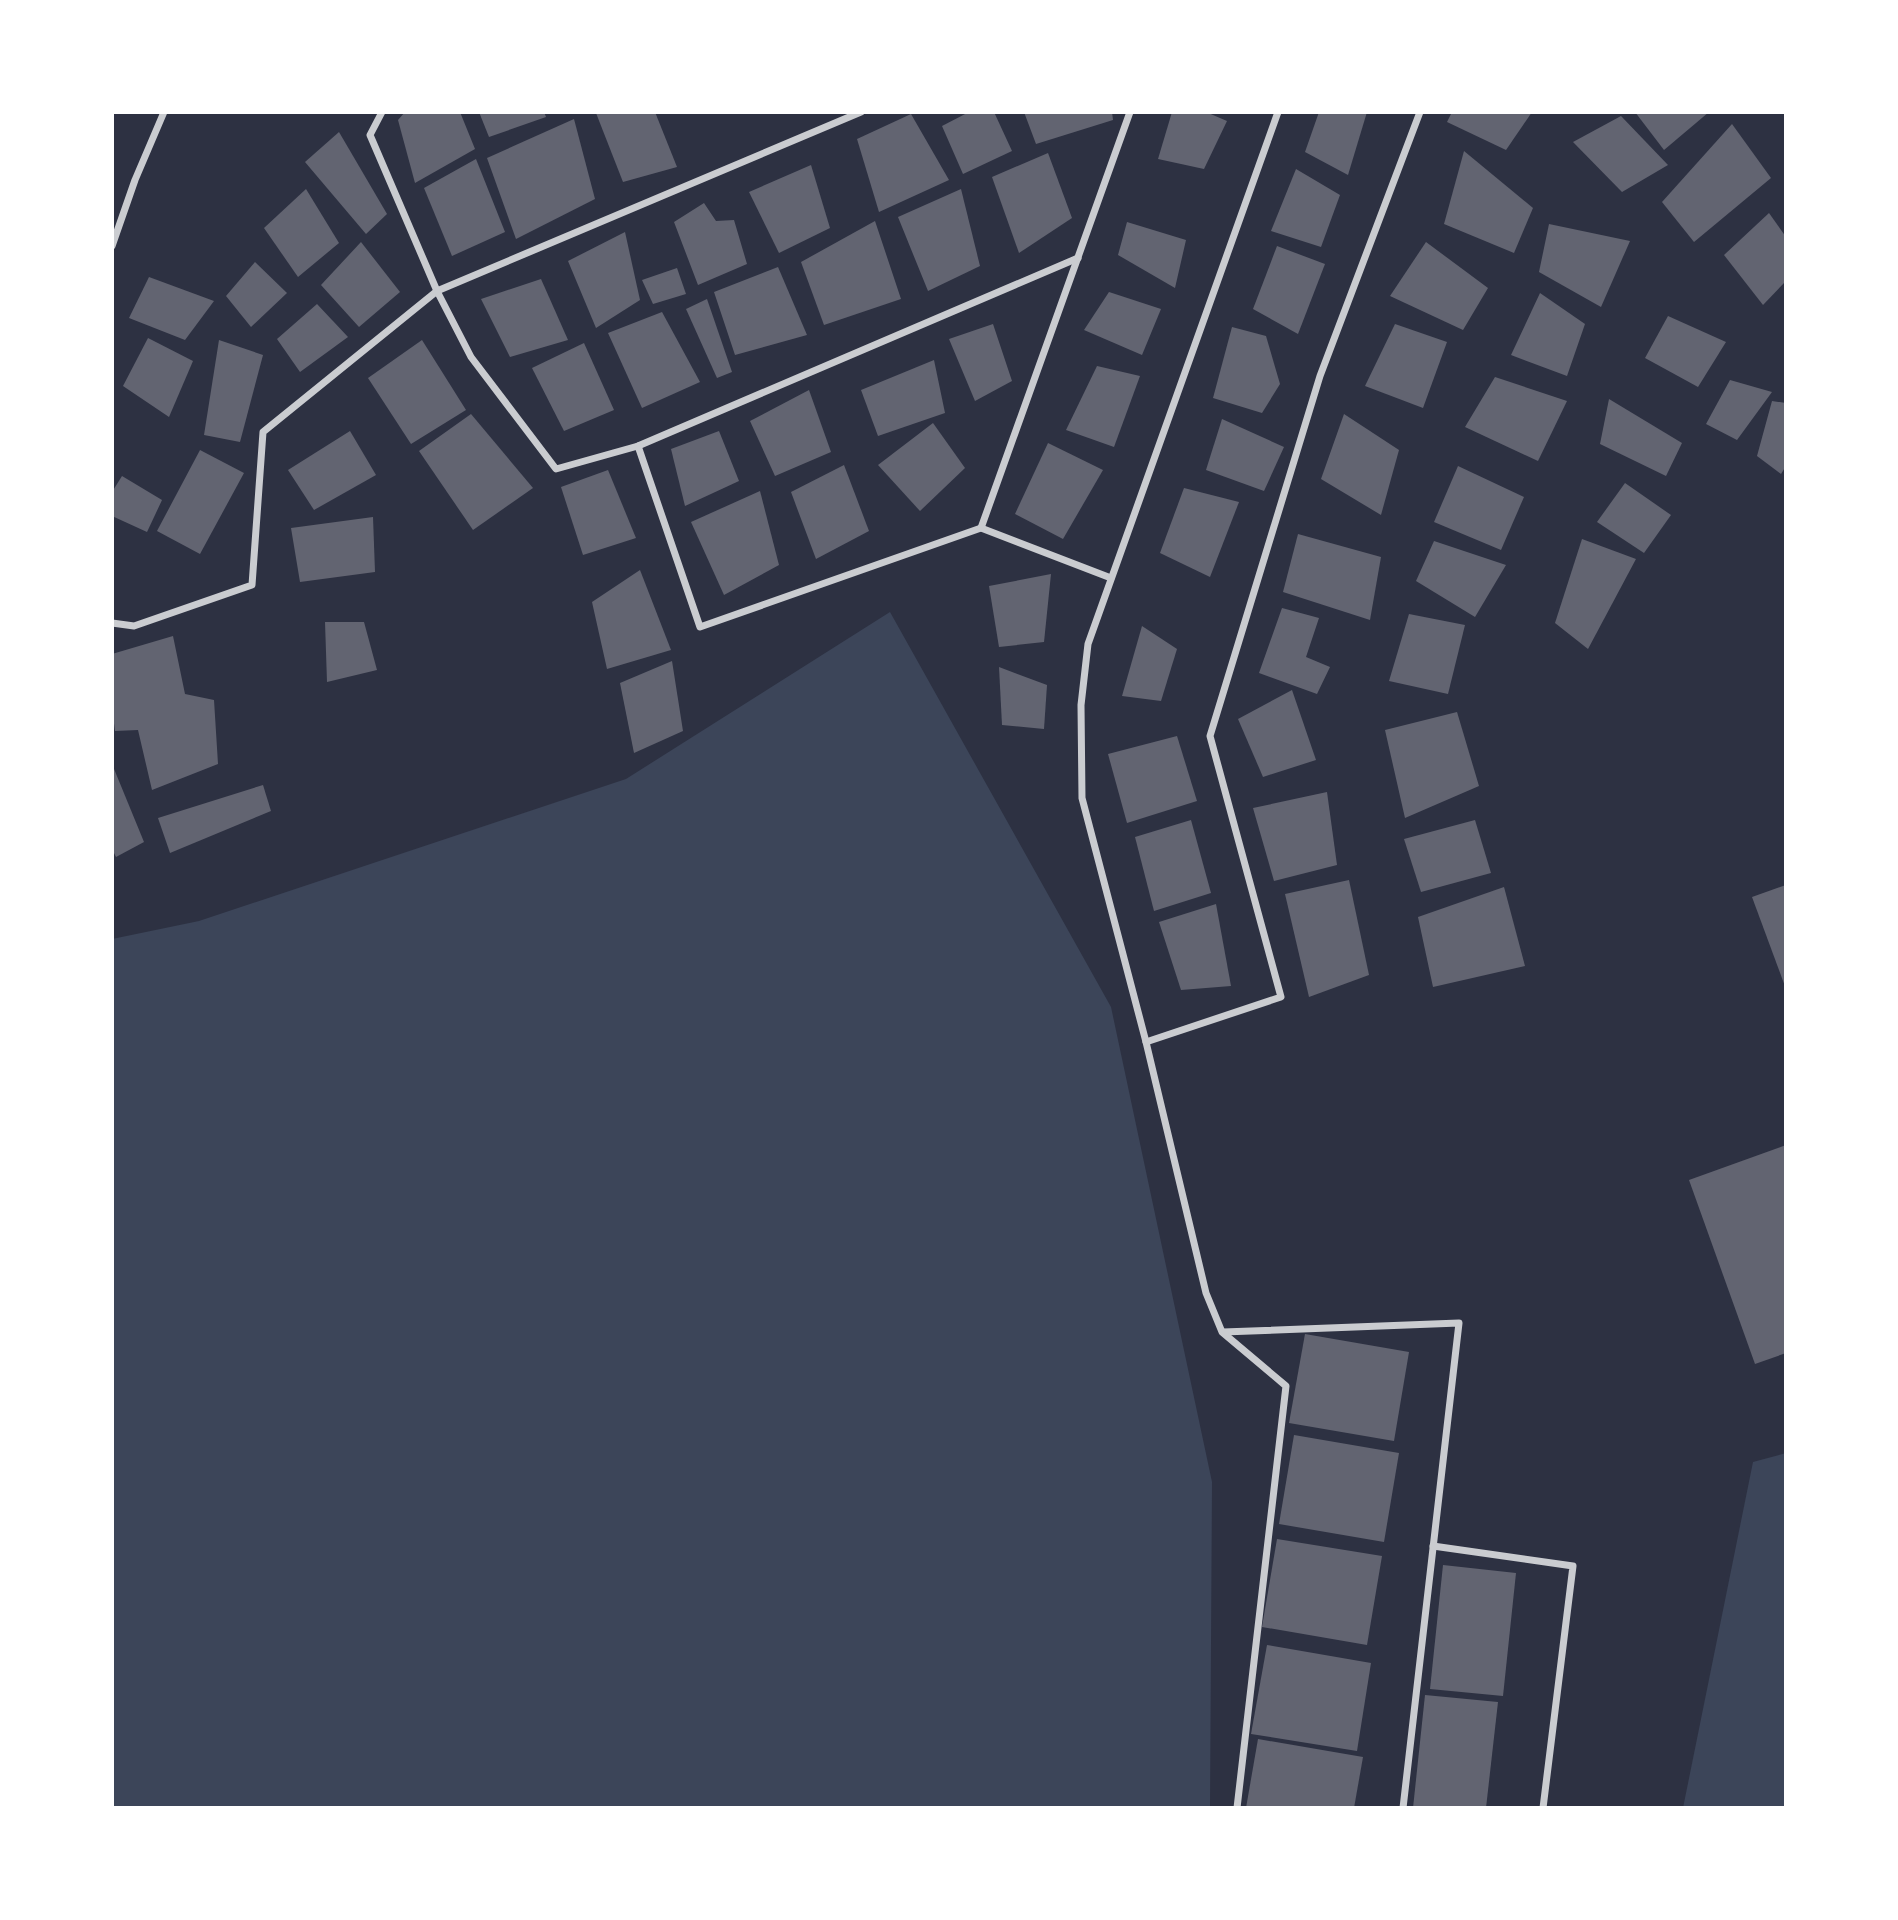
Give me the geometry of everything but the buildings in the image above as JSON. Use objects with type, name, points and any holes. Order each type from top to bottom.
[{"type":"street","points":[[112,246],[135,180],[164,112]]},
{"type":"street","points":[[382,112],[370,135],[436,291],[471,356],[556,469],[638,446],[1078,258]]},
{"type":"street","points":[[112,624],[134,626],[252,585],[263,432],[436,291],[860,112]]},
{"type":"street","points":[[981,528],[1130,112]]},
{"type":"street","points":[[1237,1808],[1286,1385],[1222,1332],[1206,1293],[1146,1042],[1082,798],[1081,705],[1087,644],[1278,112]]},
{"type":"street","points":[[1146,1042],[1281,997],[1210,736],[1320,376],[1420,112]]},
{"type":"street","points":[[638,446],[700,627],[981,528],[1111,578]]},
{"type":"street","points":[[1222,1332],[1458,1323],[1403,1808]]},
{"type":"street","points":[[1433,1546],[1573,1566],[1543,1808]]},
{"type":"shaded area","points":[[890,612],[1111,1007],[1212,1482],[1210,1808],[112,1808],[112,939],[199,921],[626,779]]},
{"type":"shaded area","points":[[1786,1453],[1786,1808],[1683,1808],[1753,1462]]}]
